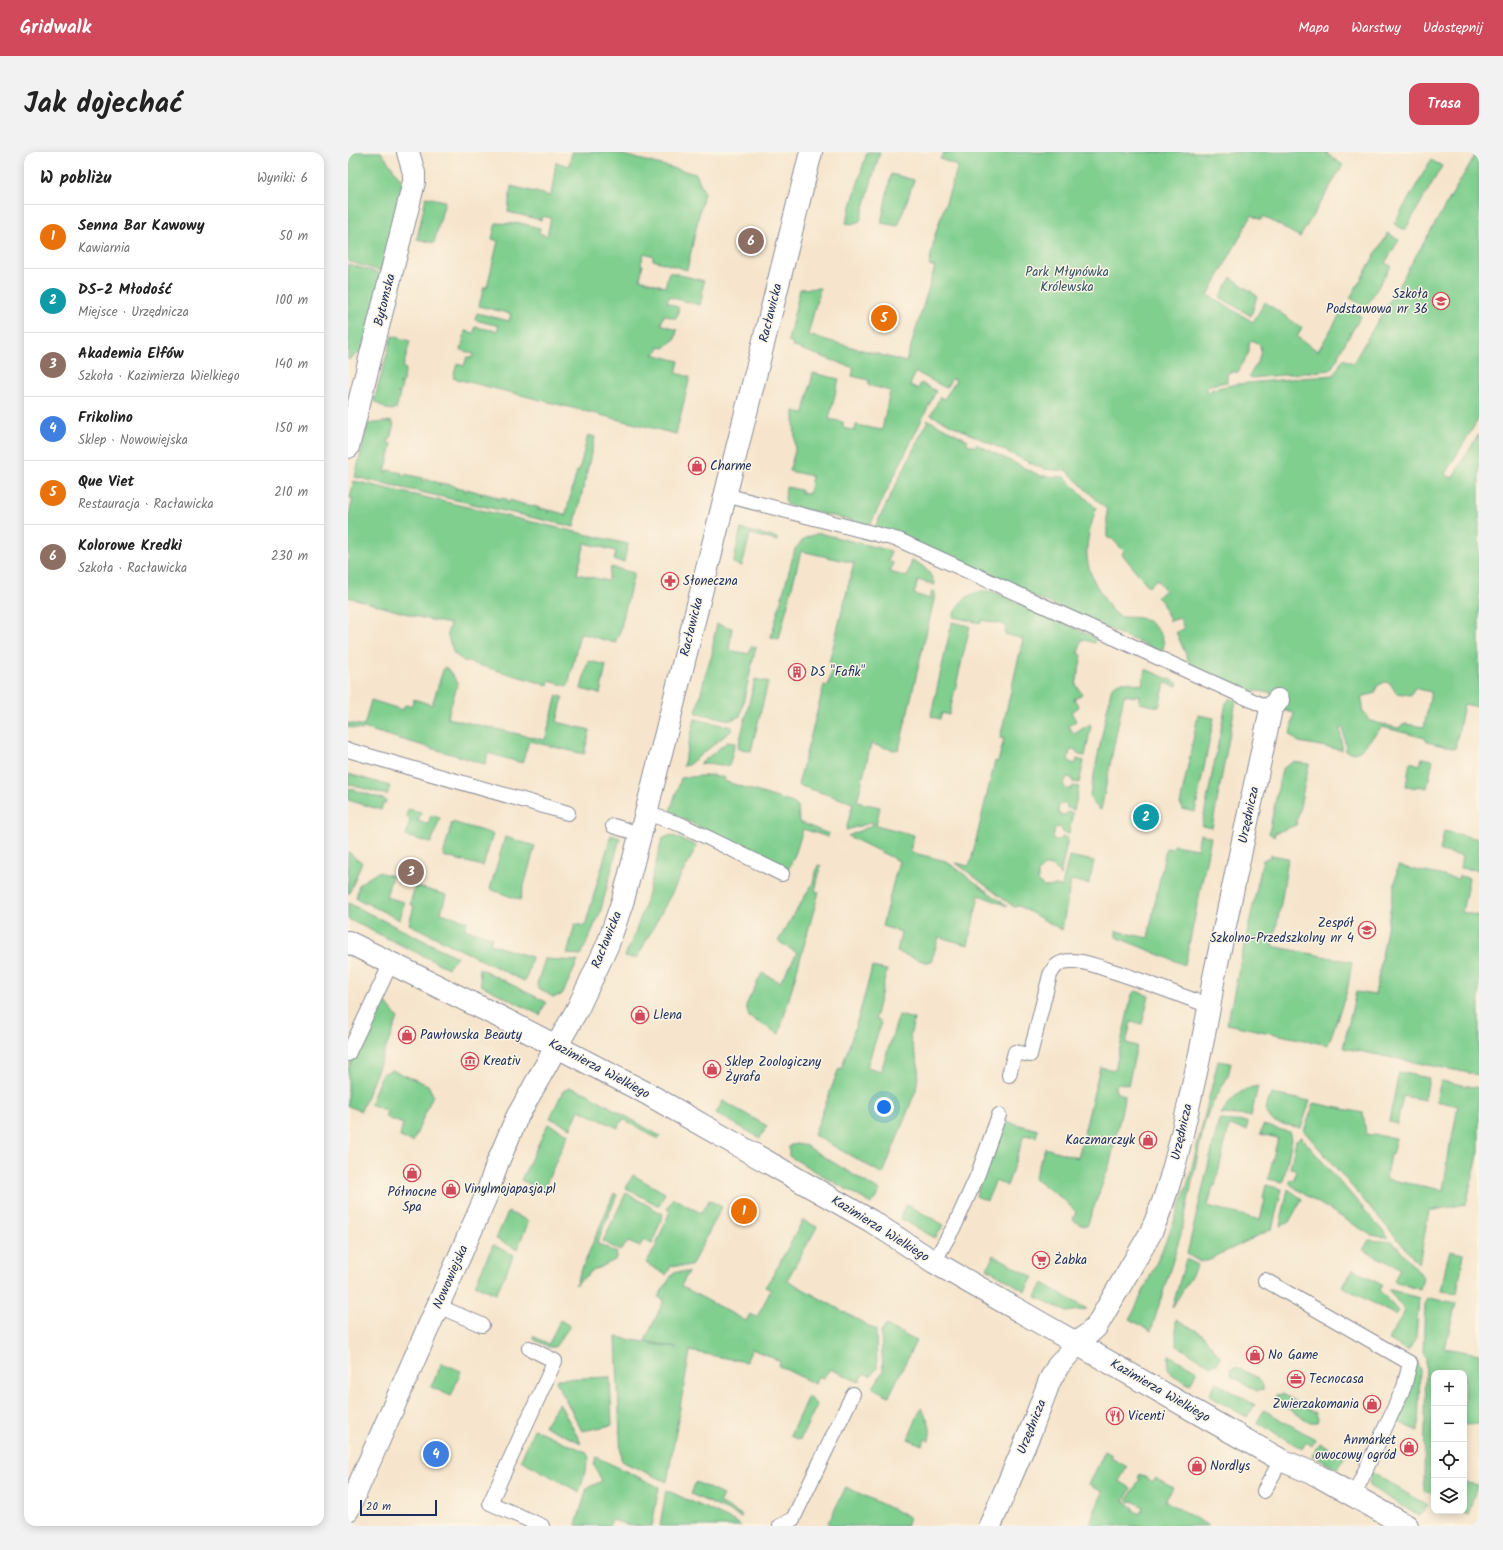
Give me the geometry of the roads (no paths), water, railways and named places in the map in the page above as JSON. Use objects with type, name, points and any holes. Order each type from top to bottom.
[{"type":"street","name":"Bytomska","points":[[348,447],[414,182],[414,173],[408,152]]},
{"type":"street","name":"Racławicka","points":[[557,1047],[578,1008],[613,930],[623,900],[811,152]]},
{"type":"street","name":"Urzędnicza","points":[[990,1526],[1032,1430],[1050,1380],[1063,1358],[1096,1328],[1150,1234],[1157,1218],[1180,1143],[1210,1006],[1213,982],[1274,704]]},
{"type":"street","name":"Kazimierza Wielkiego","points":[[348,942],[646,1093],[765,1159],[871,1221],[934,1262],[1281,1460],[1311,1472],[1407,1526]]},
{"type":"street","name":"Nowowiejska","points":[[348,1510],[487,1194],[496,1164],[517,1117],[557,1047]]},
{"type":"lane","points":[[725,495],[899,540],[1274,704]]},
{"type":"lane","points":[[348,750],[568,813]]},
{"type":"lane","points":[[646,813],[682,825],[782,874]]},
{"type":"lane","points":[[613,826],[640,834]]},
{"type":"lane","points":[[1009,1074],[1015,1052],[1030,1055],[1050,975],[1054,968],[1061,962],[1075,961],[1099,967],[1210,1006]]},
{"type":"lane","points":[[348,1054],[391,963]]},
{"type":"lane","points":[[934,1262],[956,1223],[978,1174],[999,1115]]},
{"type":"lane","points":[[1265,1280],[1410,1363],[1404,1386],[1354,1495]]},
{"type":"lane","points":[[438,1306],[482,1325]]},
{"type":"lane","points":[[529,1348],[555,1361],[490,1502],[542,1526]]},
{"type":"lane","points":[[780,1526],[793,1519],[853,1394]]},
{"type":"lane","points":[[1264,1491],[1281,1460]]},
{"type":"place","name":"Kolorowe Kredki","points":[[751,241]]},
{"type":"place","name":"Szkoła Podstawowa nr 36","points":[[1441,301]]},
{"type":"place","name":"Que Viet","points":[[884,318]]},
{"type":"place","name":"Charme","points":[[697,466]]},
{"type":"place","name":"Słoneczna","points":[[670,581]]},
{"type":"place","name":"DS \"Fafik\"","points":[[797,672]]},
{"type":"place","name":"DS-2 Młodość","points":[[1146,817]]},
{"type":"place","name":"Akademia Elfów","points":[[411,872]]},
{"type":"place","name":"Zespół Szkolno-Przedszkolny nr 4","points":[[1367,930]]},
{"type":"place","name":"Llena","points":[[640,1015]]},
{"type":"place","name":"Pawłowska Beauty","points":[[407,1035]]},
{"type":"place","name":"Kreativ","points":[[470,1061]]},
{"type":"place","name":"Sklep Zoologiczny Żyrafa","points":[[712,1069]]},
{"type":"place","name":"Kaczmarczyk","points":[[1148,1140]]},
{"type":"place","name":"Północne Spa","points":[[412,1173]]},
{"type":"place","name":"Vinylmojapasja.pl","points":[[451,1189]]},
{"type":"place","name":"Senna Bar Kawowy","points":[[744,1211]]},
{"type":"place","name":"Żabka","points":[[1041,1260]]},
{"type":"place","name":"No Game","points":[[1255,1355]]},
{"type":"place","name":"Tecnocasa","points":[[1296,1379]]},
{"type":"place","name":"Zwierzakomania","points":[[1372,1404]]},
{"type":"place","name":"Vicenti","points":[[1115,1416]]},
{"type":"place","name":"Anmarket owocowy ogród","points":[[1409,1447]]},
{"type":"place","name":"Frikolino","points":[[436,1454]]},
{"type":"place","name":"Nordlys","points":[[1197,1466]]},
{"type":"park label","name":"Park Młynówka Królewska","points":[[1067,280]]}]
